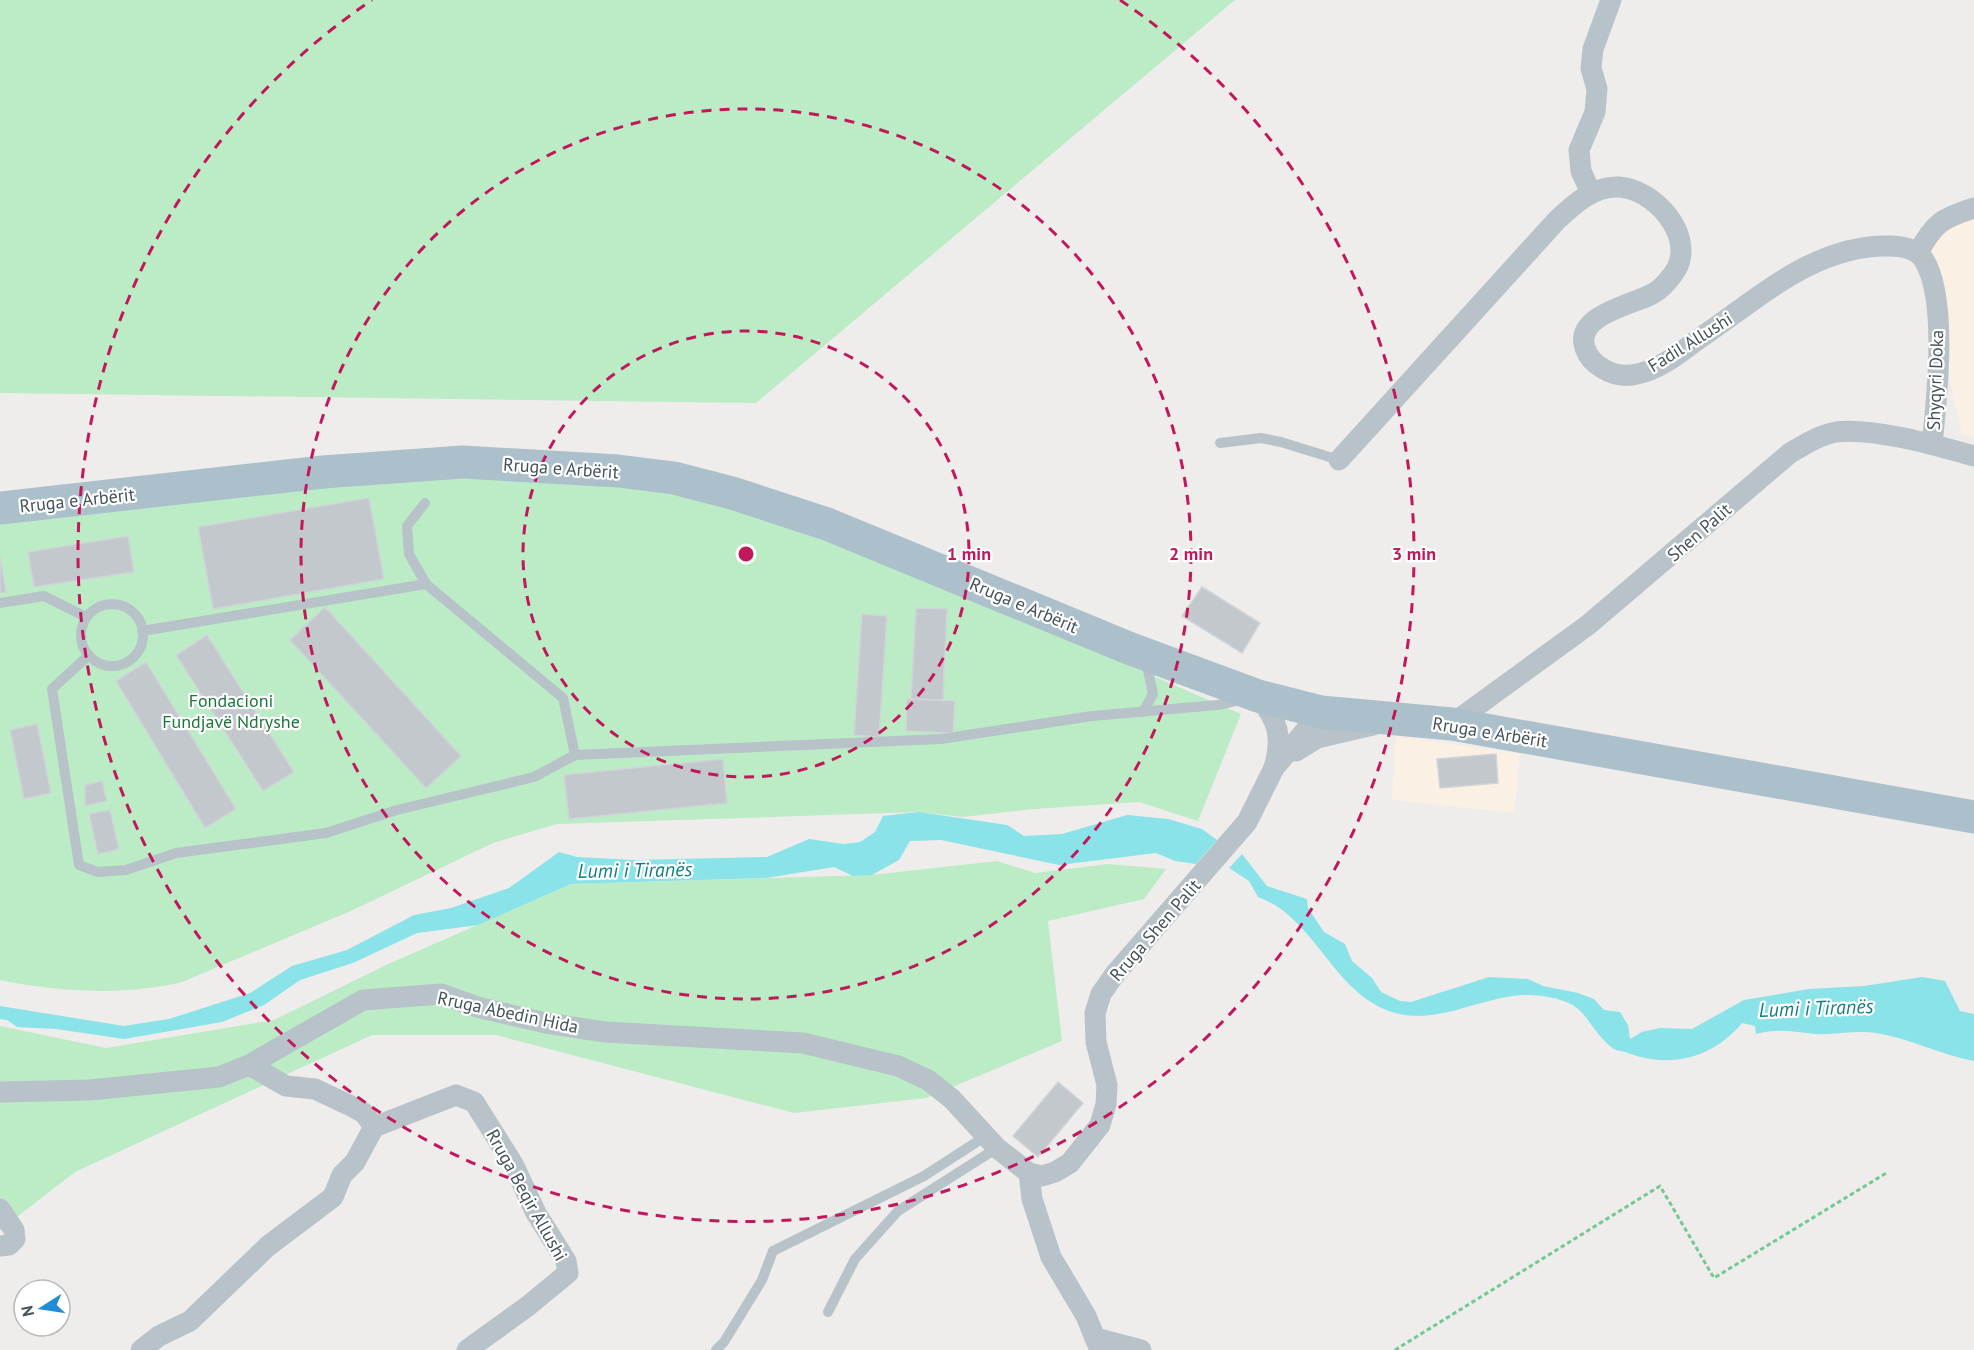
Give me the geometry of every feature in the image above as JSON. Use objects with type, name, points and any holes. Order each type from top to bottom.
[{"type":"main road","name":"Rruga e Arbërit","points":[[0,508],[322,472],[462,462],[618,471],[674,478],[732,493],[827,524],[1144,654],[1258,696],[1321,712],[1452,724],[1974,817]]},
{"type":"street","points":[[1591,193],[1581,171],[1579,150],[1596,112],[1598,89],[1591,68],[1593,49],[1611,0]]},
{"type":"street","name":"Fadil Allushi","points":[[1339,460],[1525,253],[1574,204],[1591,193],[1620,187],[1635,192],[1655,203],[1668,217],[1680,241],[1679,262],[1667,281],[1654,293],[1602,315],[1591,323],[1585,334],[1584,344],[1587,355],[1611,374],[1639,374],[1654,368],[1788,277],[1829,255],[1856,248],[1884,246],[1906,248],[1918,253]]},
{"type":"street","points":[[1918,253],[1930,230],[1944,218],[1974,208]]},
{"type":"street","name":"Shyqyri Doka","points":[[1918,253],[1924,258],[1933,284],[1940,348],[1932,444]]},
{"type":"street","name":"Shen Palit","points":[[1452,724],[1588,626],[1790,453],[1815,438],[1837,432],[1848,433],[1932,444],[1974,456]]},
{"type":"street","points":[[1258,696],[1275,719],[1278,746],[1274,768]]},
{"type":"street","name":"Rruga Shen Palit","points":[[1029,1173],[1042,1176],[1055,1172],[1070,1163],[1087,1145],[1100,1125],[1106,1104],[1107,1085],[1094,1028],[1101,994],[1115,974],[1194,886],[1247,822],[1274,768],[1321,712]]},
{"type":"street","points":[[1274,768],[1317,738],[1401,719]]},
{"type":"street","name":"Rruga Abedin Hida","points":[[4,1096],[188,1082],[219,1077],[249,1065],[363,1000],[441,994],[477,1007],[546,1023],[606,1032],[803,1043],[898,1066],[928,1080],[952,1099],[991,1142],[1029,1173]]},
{"type":"street","points":[[141,1350],[159,1336],[190,1321],[268,1246],[333,1197],[342,1175],[355,1162],[374,1127],[364,1113],[353,1107],[315,1089],[286,1086],[249,1065]]},
{"type":"street","name":"Rruga Beqir Allushi","points":[[374,1127],[456,1095],[474,1102],[513,1164],[536,1213],[566,1261],[568,1273],[468,1350]]},
{"type":"street","points":[[1029,1173],[1032,1199],[1051,1257],[1086,1316],[1098,1344],[1141,1350]]},
{"type":"street","points":[[0,1209],[14,1230],[15,1239],[9,1245],[0,1246]]},
{"type":"lane","points":[[1220,443],[1261,438],[1339,460]]},
{"type":"lane","points":[[425,503],[407,526],[409,554],[426,584],[563,698],[574,755]]},
{"type":"lane","points":[[142,631],[426,584]]},
{"type":"lane","points":[[0,603],[44,596],[86,617]]},
{"type":"lane","points":[[103,605],[124,606],[139,621],[142,631],[139,650],[124,663],[105,665],[88,655],[81,637],[86,617],[103,605]]},
{"type":"lane","points":[[1143,712],[1153,694],[1144,654]]},
{"type":"lane","points":[[88,655],[52,689],[79,864],[98,872],[126,870],[176,853],[326,833],[397,810],[534,777],[574,755],[941,740],[1036,723],[1218,705],[1258,696]]},
{"type":"lane","points":[[828,1312],[855,1259],[898,1211],[991,1142]]},
{"type":"lane","points":[[716,1350],[724,1342],[762,1280],[773,1251],[991,1142]]},
{"type":"path","points":[[1395,1350],[1660,1186],[1714,1278],[1888,1172]]},
{"type":"shaded area","points":[[1974,206],[1974,437],[1962,434],[1916,231]]},
{"type":"shaded area","points":[[1396,736],[1520,754],[1514,813],[1392,800]]},
{"type":"green space","points":[[0,0],[1235,0],[756,403],[0,393]]},
{"type":"green space","name":"Fondacioni Fundjavë Ndryshe","points":[[247,477],[639,479],[805,526],[1241,714],[1198,821],[1139,802],[1034,809],[963,817],[919,812],[557,824],[493,843],[353,910],[182,982],[138,989],[91,991],[0,980],[0,501]]},
{"type":"green space","points":[[997,861],[1035,873],[1108,864],[1166,869],[1144,899],[1048,921],[1062,1041],[926,1098],[794,1113],[496,1035],[372,1035],[75,1172],[0,1230],[0,1026],[106,1048],[274,1020],[386,965],[571,884],[872,875]]},
{"type":"water","name":"Lumi i Tiranës","points":[[919,812],[1007,825],[1024,836],[1062,834],[1127,815],[1168,819],[1202,829],[1217,840],[1196,864],[1175,861],[1156,853],[1059,865],[941,840],[910,841],[899,860],[872,875],[853,876],[834,867],[766,878],[571,884],[478,925],[417,933],[353,963],[300,980],[264,1005],[222,1022],[124,1039],[56,1029],[17,1027],[7,1020],[0,1019],[0,1006],[124,1026],[169,1019],[250,993],[292,966],[347,950],[414,915],[451,908],[509,888],[559,852],[577,857],[635,860],[767,857],[809,839],[844,844],[860,842],[875,832],[883,816]]},
{"type":"water","name":"Lumi i Tiranës","points":[[1242,854],[1267,886],[1307,899],[1308,908],[1324,932],[1345,944],[1352,961],[1372,978],[1381,992],[1400,1001],[1411,1002],[1489,977],[1528,979],[1543,986],[1578,993],[1594,999],[1604,1010],[1620,1012],[1628,1025],[1630,1039],[1642,1032],[1660,1028],[1692,1029],[1744,1000],[1809,989],[1864,986],[1922,977],[1945,981],[1960,1011],[1974,1014],[1974,1061],[1876,1033],[1816,1034],[1779,1031],[1756,1034],[1755,1026],[1742,1023],[1731,1035],[1705,1052],[1675,1060],[1644,1058],[1613,1048],[1601,1038],[1584,1014],[1569,1003],[1542,996],[1521,995],[1500,998],[1438,1014],[1417,1016],[1396,1013],[1374,1004],[1358,992],[1291,918],[1276,906],[1258,897],[1249,881],[1229,868]]},
{"type":"building","points":[[369,498],[384,579],[213,609],[198,527]]},
{"type":"building","points":[[128,536],[134,572],[34,587],[28,552]]},
{"type":"building","points":[[0,556],[6,592],[0,593]]},
{"type":"building","points":[[1202,587],[1260,623],[1242,653],[1182,616]]},
{"type":"building","points":[[325,607],[461,756],[426,788],[290,640]]},
{"type":"building","points":[[916,608],[947,609],[943,700],[911,699]]},
{"type":"building","points":[[862,614],[887,616],[879,737],[854,735]]},
{"type":"building","points":[[207,635],[294,772],[263,791],[176,655]]},
{"type":"building","points":[[146,662],[236,809],[205,828],[116,681]]},
{"type":"building","points":[[907,699],[955,701],[953,733],[906,731]]},
{"type":"building","points":[[37,724],[51,793],[24,799],[10,730]]},
{"type":"building","points":[[1496,754],[1498,783],[1440,788],[1437,759]]},
{"type":"building","points":[[723,759],[727,803],[569,819],[564,775]]},
{"type":"building","points":[[102,781],[107,801],[85,806],[85,785]]},
{"type":"building","points":[[110,810],[119,849],[98,854],[89,814]]},
{"type":"building","points":[[1058,1082],[1083,1103],[1038,1157],[1013,1136]]}]
